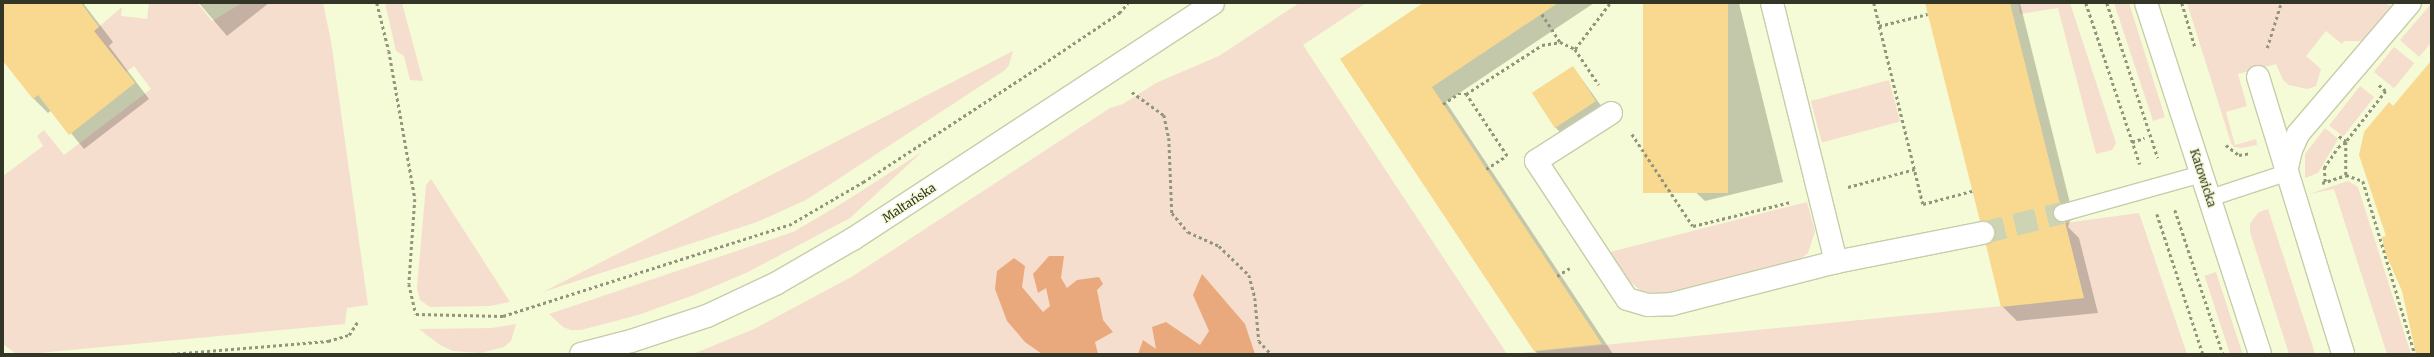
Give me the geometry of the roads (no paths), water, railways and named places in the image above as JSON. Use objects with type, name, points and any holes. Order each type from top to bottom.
[{"type":"street","name":"Maltańska","points":[[581,354],[631,341],[701,318],[740,302],[777,283],[853,239],[1213,3]]},
{"type":"street","points":[[1772,3],[1821,194],[1836,262]]},
{"type":"street","name":"Katowicka","points":[[2146,3],[2260,354]]},
{"type":"street","points":[[2286,173],[2291,150],[2298,134],[2410,3]]},
{"type":"street","points":[[2258,77],[2342,354]]},
{"type":"street","points":[[1611,113],[1536,161],[1627,298],[1648,304],[1672,304],[1836,262],[1983,233]]},
{"type":"lane","points":[[2210,198],[2286,173]]},
{"type":"lane","points":[[2062,213],[2202,174]]},
{"type":"tunnel","points":[[1983,233],[2062,213]]}]
